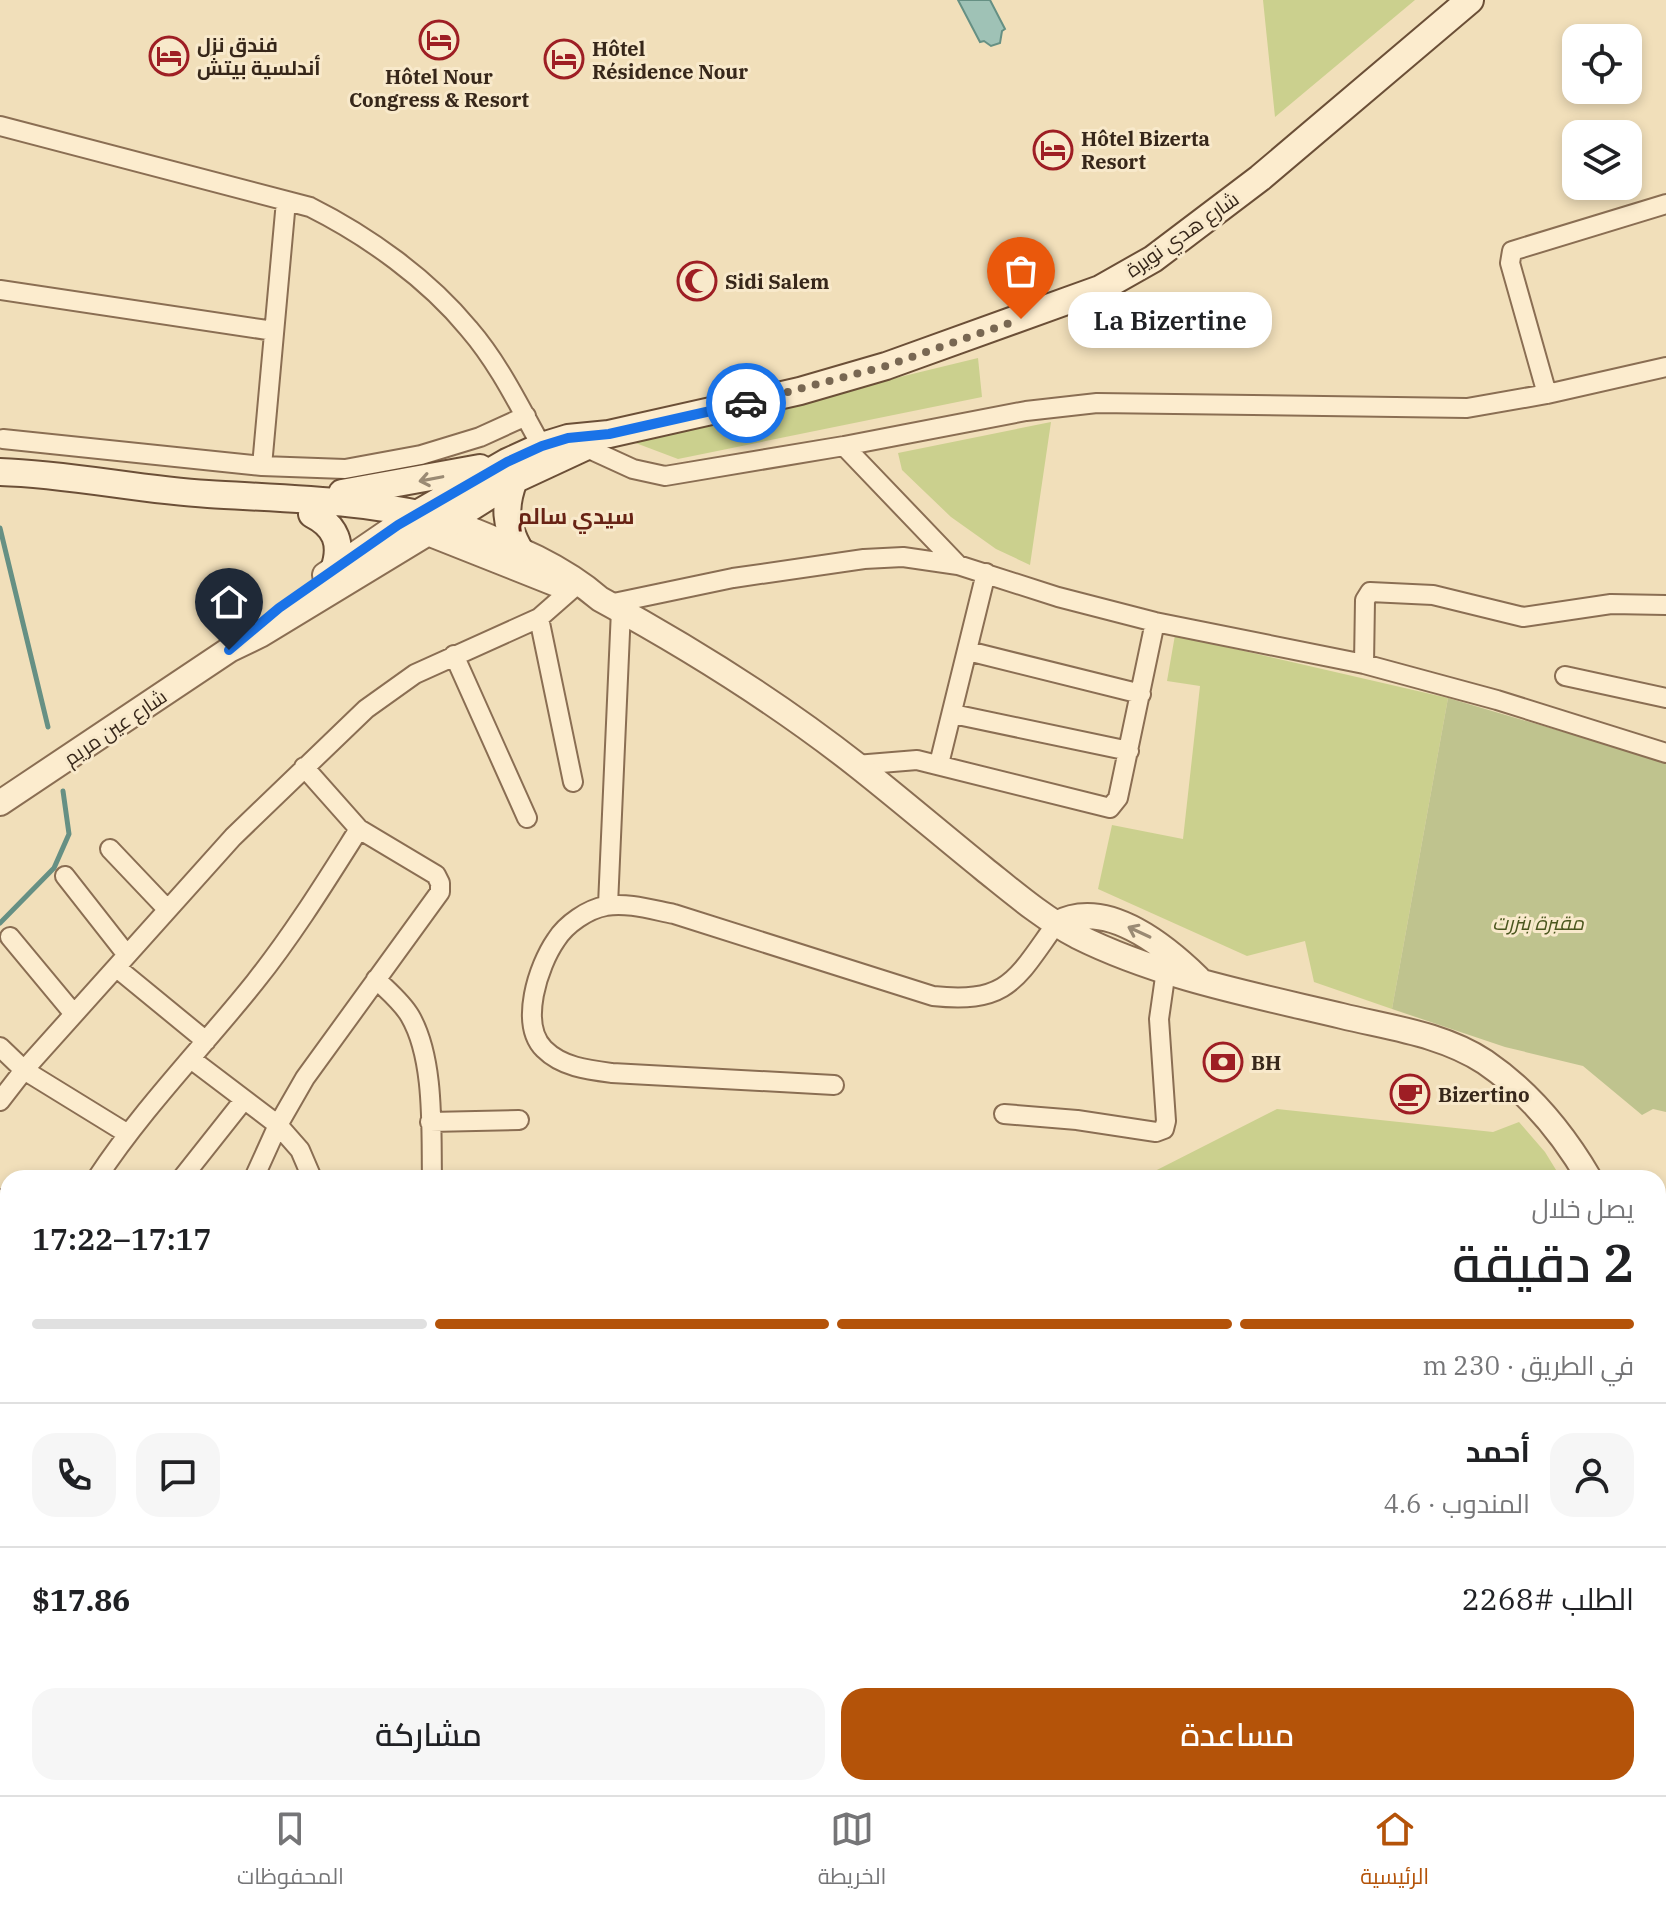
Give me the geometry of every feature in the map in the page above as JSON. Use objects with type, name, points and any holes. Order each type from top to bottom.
[{"type":"main road","name":"شارع هدي نويرة","points":[[609,434],[800,391],[886,366],[1100,289],[1153,259],[1260,178],[1470,0]]},
{"type":"main road","name":"شارع عين مريم","points":[[415,524],[547,454],[609,434]]},
{"type":"main road","name":"شارع عين مريم","points":[[452,522],[511,471]]},
{"type":"main road","points":[[302,506],[400,484],[511,471],[506,515],[510,533],[519,549]]},
{"type":"main road","points":[[4,472],[209,494],[415,524],[452,522]]},
{"type":"main road","points":[[302,506],[333,530],[338,543],[334,570]]},
{"type":"street","points":[[0,126],[310,207],[343,223],[407,270],[469,328],[547,454]]},
{"type":"street","points":[[262,466],[286,201]]},
{"type":"street","points":[[1547,394],[1510,263],[1512,251],[1666,204]]},
{"type":"street","points":[[0,290],[274,331]]},
{"type":"street","points":[[576,443],[633,469],[665,476],[1026,411],[1097,403],[1467,408],[1547,394],[1666,367]]},
{"type":"street","points":[[4,472],[2,432],[262,466],[345,469],[386,463],[480,437],[526,416]]},
{"type":"street","points":[[844,446],[958,565]]},
{"type":"street","points":[[452,522],[519,549],[576,586],[741,682],[856,765],[1032,908],[1056,924],[1079,937],[1166,970],[1414,1032],[1458,1048],[1484,1062],[1524,1093],[1551,1122],[1584,1170]]},
{"type":"street","points":[[415,524],[476,551],[576,586]]},
{"type":"street","name":"شارع عين مريم","points":[[229,650],[260,635],[370,568],[415,524]]},
{"type":"street","name":"شارع عين مريم","points":[[0,803],[229,650],[267,617],[334,570],[415,524]]},
{"type":"street","points":[[370,568],[422,554],[476,551]]},
{"type":"street","points":[[610,604],[733,578],[864,559],[903,557],[958,565],[1058,597],[1155,622],[1364,664],[1497,700],[1666,753]]},
{"type":"street","points":[[939,764],[986,573]]},
{"type":"street","points":[[0,1101],[167,909],[258,812],[366,709],[415,674],[539,618],[576,586]]},
{"type":"street","points":[[1364,664],[1365,600],[1370,592],[1433,595],[1523,617],[1611,604],[1666,605]]},
{"type":"street","points":[[608,905],[610,604]]},
{"type":"street","points":[[539,618],[573,782]]},
{"type":"street","points":[[856,765],[917,760],[1110,808],[1118,798],[1155,622]]},
{"type":"street","points":[[968,651],[1141,694]]},
{"type":"street","points":[[454,655],[527,818]]},
{"type":"street","points":[[1565,676],[1666,698]]},
{"type":"street","points":[[953,714],[1129,751]]},
{"type":"street","points":[[258,1170],[278,1125],[305,1078],[440,892],[440,883],[429,869],[359,829],[304,767]]},
{"type":"street","points":[[104,1170],[128,1134],[257,980],[305,915],[359,829]]},
{"type":"street","points":[[110,849],[167,909]]},
{"type":"street","points":[[65,876],[122,961],[206,1041]]},
{"type":"street","points":[[834,1085],[612,1073],[562,1062],[544,1050],[534,1036],[531,1018],[538,980],[556,938],[590,911],[608,905],[674,914],[933,996],[961,999],[984,996],[1014,982],[1056,924],[1069,917],[1087,916],[1128,927],[1157,941],[1200,980]]},
{"type":"street","points":[[10,937],[74,1014]]},
{"type":"street","points":[[1004,1114],[1077,1120],[1156,1132],[1164,1129],[1159,1019],[1166,970]]},
{"type":"street","points":[[376,979],[408,1012],[415,1026],[424,1060],[432,1170]]},
{"type":"street","points":[[0,1047],[24,1070],[128,1134]]},
{"type":"street","points":[[191,1059],[278,1125],[300,1150],[309,1170]]},
{"type":"street","points":[[188,1170],[243,1101]]},
{"type":"street","points":[[430,1122],[519,1120]]},
{"type":"green space","points":[[1263,0],[1415,0],[1275,117]]},
{"type":"green space","points":[[978,358],[982,397],[678,459],[633,442]]},
{"type":"green space","points":[[1051,422],[1030,565],[996,549],[951,517],[902,470],[898,453]]},
{"type":"green space","points":[[1175,635],[1448,698],[1392,1009],[1314,982],[1305,941],[1247,956],[1098,889],[1112,825],[1183,839],[1200,686],[1167,681]]},
{"type":"green space","name":"مقبرة بنزرت","points":[[1448,698],[1666,762],[1666,1112],[1653,1109],[1642,1115],[1583,1066],[1505,1047],[1392,1009]]},
{"type":"green space","points":[[1277,1109],[1493,1132],[1519,1122],[1556,1170],[1157,1170]]},
{"type":"water","points":[[958,0],[990,0],[1005,29],[1000,43],[991,46],[980,42]]},
{"type":"waterway","points":[[0,528],[48,727]]},
{"type":"waterway","points":[[0,923],[54,868],[69,834],[63,791]]},
{"type":"way so far","points":[[746,403],[886,366],[1021,319]]},
{"type":"place","name":"Hôtel Nour Congress & Resort","points":[[439,40]]},
{"type":"place","name":"فندق نزل أندلسية بيتش","points":[[169,56]]},
{"type":"place","name":"Hôtel Résidence Nour","points":[[564,59]]},
{"type":"place","name":"Hôtel Bizerta Resort","points":[[1053,150]]},
{"type":"place","name":"Sidi Salem","points":[[697,281]]},
{"type":"place","name":"La Bizertine","points":[[1021,319]]},
{"type":"place","name":"BH","points":[[1223,1062]]},
{"type":"place","name":"Bizertino","points":[[1410,1094]]},
{"type":"district","name":"سيدي سالم","points":[[576,515]]},
{"type":"route","points":[[229,650],[279,608],[398,525],[507,462],[568,438],[609,434],[746,403]]}]
